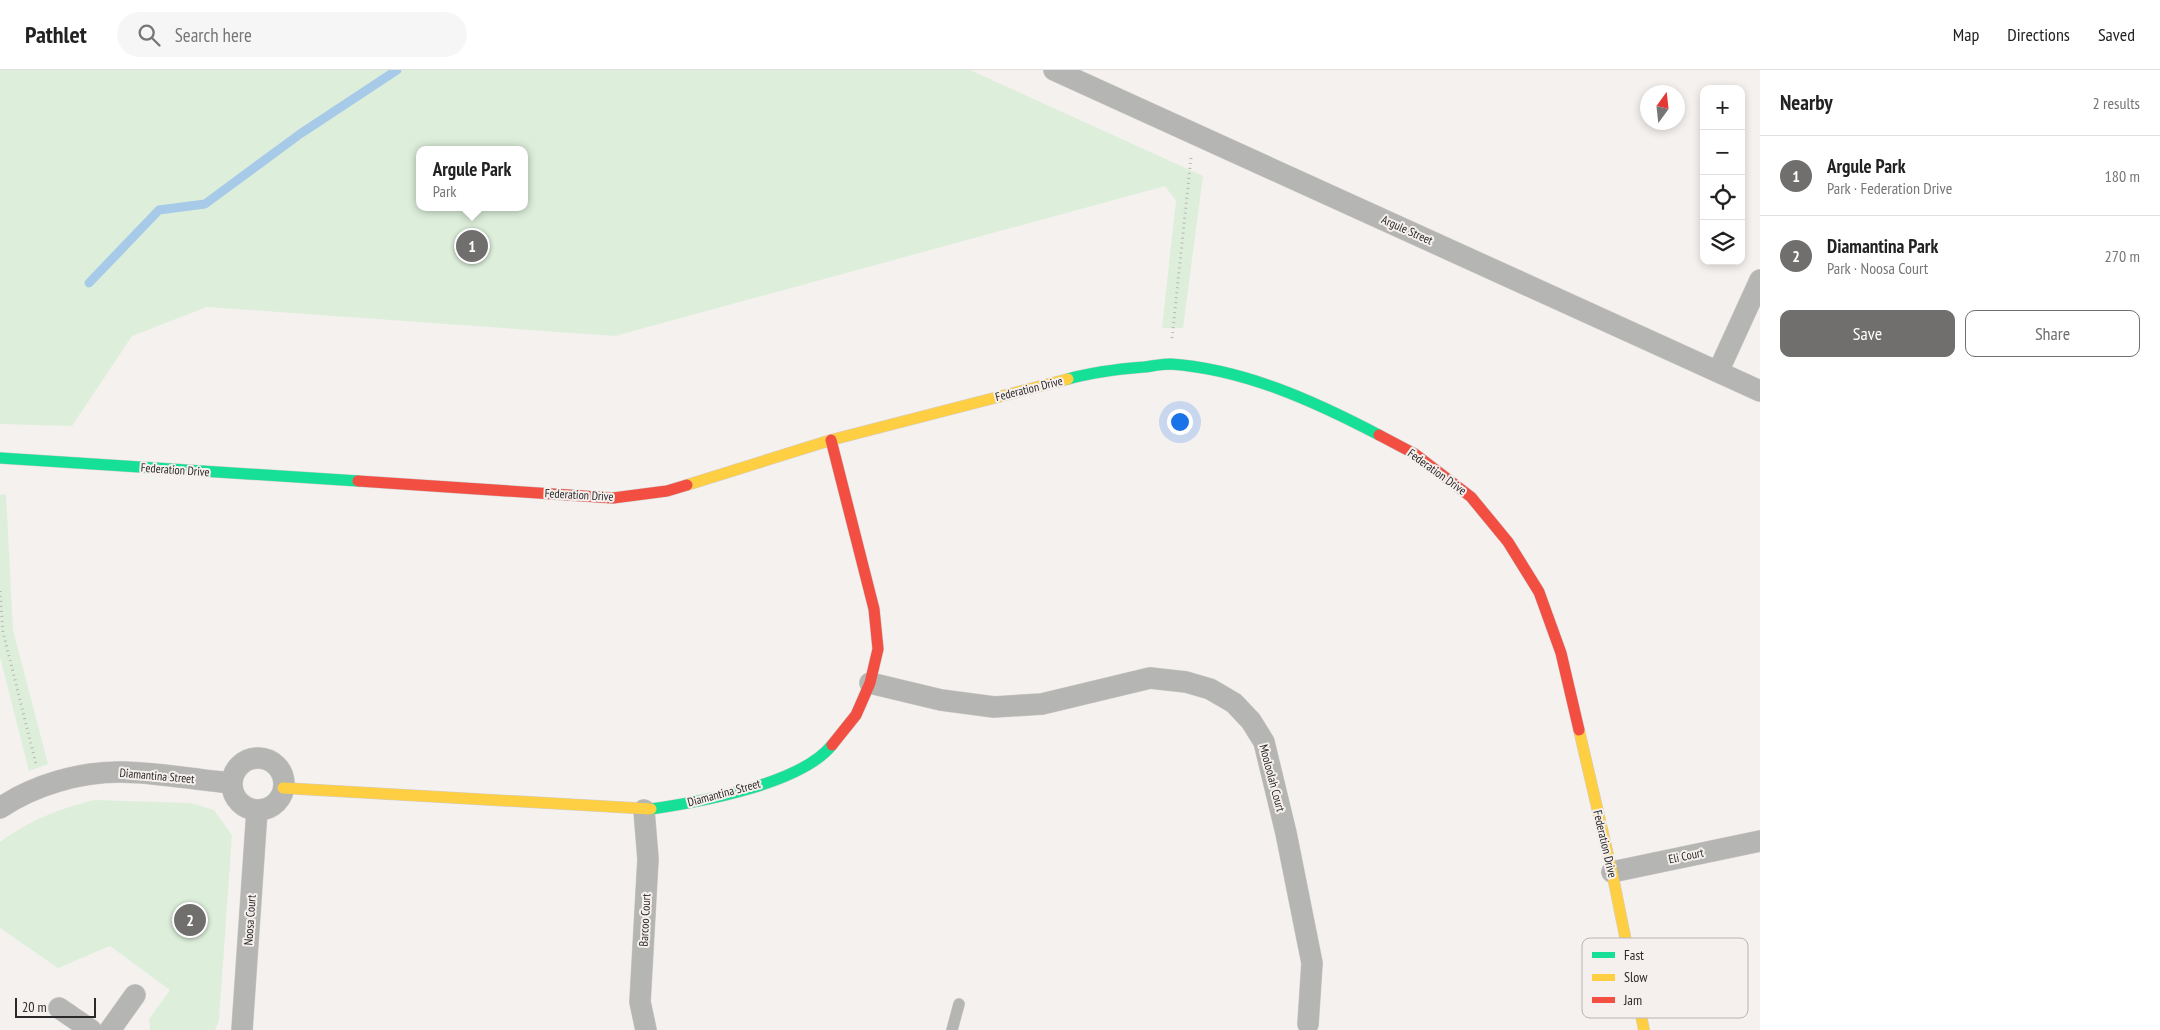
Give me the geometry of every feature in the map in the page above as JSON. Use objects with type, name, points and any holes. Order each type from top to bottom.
[{"type":"street","name":"Argule Street","points":[[1054,70],[1760,391]]},
{"type":"street","points":[[1718,372],[1760,280]]},
{"type":"street","name":"Federation Drive","points":[[0,458],[613,498],[667,491],[831,440],[1098,371],[1169,364],[1231,373],[1282,391],[1344,417],[1415,454],[1471,497],[1508,542],[1539,592],[1561,653],[1612,872],[1625,938]]},
{"type":"street","name":"Diamantina Street","points":[[284,788],[644,810],[693,803],[742,791],[796,772],[829,749],[856,715],[870,683],[878,649],[874,609],[831,440]]},
{"type":"street","name":"Mooloolah Court","points":[[870,683],[941,700],[994,707],[1042,704],[1150,678],[1186,682],[1210,689],[1234,703],[1251,721],[1264,742],[1286,833],[1312,963],[1308,1028]]},
{"type":"street","points":[[260,758],[273,763],[278,768],[284,781],[284,788],[275,804],[269,808],[258,810],[244,806],[239,802],[232,790],[232,784],[236,770],[240,765],[246,761],[260,758]]},
{"type":"street","name":"Diamantina Street","points":[[0,808],[42,787],[76,776],[120,772],[232,784]]},
{"type":"street","name":"Noosa Court","points":[[242,1030],[258,810]]},
{"type":"street","name":"Barcoo Court","points":[[644,810],[648,859],[640,1002],[646,1030]]},
{"type":"street","name":"Eli Court","points":[[1612,872],[1760,841]]},
{"type":"street","points":[[110,1030],[135,995]]},
{"type":"street","points":[[59,1008],[91,1030]]},
{"type":"lane","points":[[952,1030],[959,1004]]},
{"type":"path","points":[[1169,364],[1193,133]]},
{"type":"path","points":[[0,591],[3,632],[42,787]]},
{"type":"green space","points":[[0,70],[970,70],[1203,176],[1183,328],[1162,328],[1176,201],[1165,186],[615,336],[207,307],[132,336],[72,426],[0,424]]},
{"type":"green space","points":[[6,494],[13,630],[48,764],[29,771],[0,657],[0,495]]},
{"type":"green space","points":[[94,800],[191,803],[214,810],[232,835],[219,1020],[215,1030],[150,1030],[149,1019],[170,990],[110,946],[58,968],[0,928],[0,842],[45,816]]},
{"type":"waterway","points":[[89,283],[159,210],[205,204],[300,134],[397,70]]},
{"type":"traffic: fast","points":[[1068,379],[1106,371],[1164,364],[1198,367],[1225,372],[1278,389],[1329,410],[1379,435]]},
{"type":"traffic: fast","points":[[0,458],[358,481]]},
{"type":"traffic: fast","points":[[651,809],[696,802],[774,781],[817,759],[832,745]]},
{"type":"traffic: slow","points":[[687,485],[831,440],[1068,379]]},
{"type":"traffic: slow","points":[[1579,730],[1625,938]]},
{"type":"traffic: slow","points":[[283,788],[651,809]]},
{"type":"traffic: slow","points":[[1642,1018],[1644,1030]]},
{"type":"traffic: jam","points":[[1379,435],[1415,454],[1471,497],[1508,542],[1539,592],[1561,653],[1579,730]]},
{"type":"traffic: jam","points":[[831,440],[874,609],[878,649],[870,683],[856,715],[832,745]]},
{"type":"traffic: jam","points":[[358,481],[613,498],[667,491],[687,485]]},
{"type":"place","name":"Argule Park","points":[[472,246]]},
{"type":"place","name":"Diamantina Park","points":[[190,920]]}]
